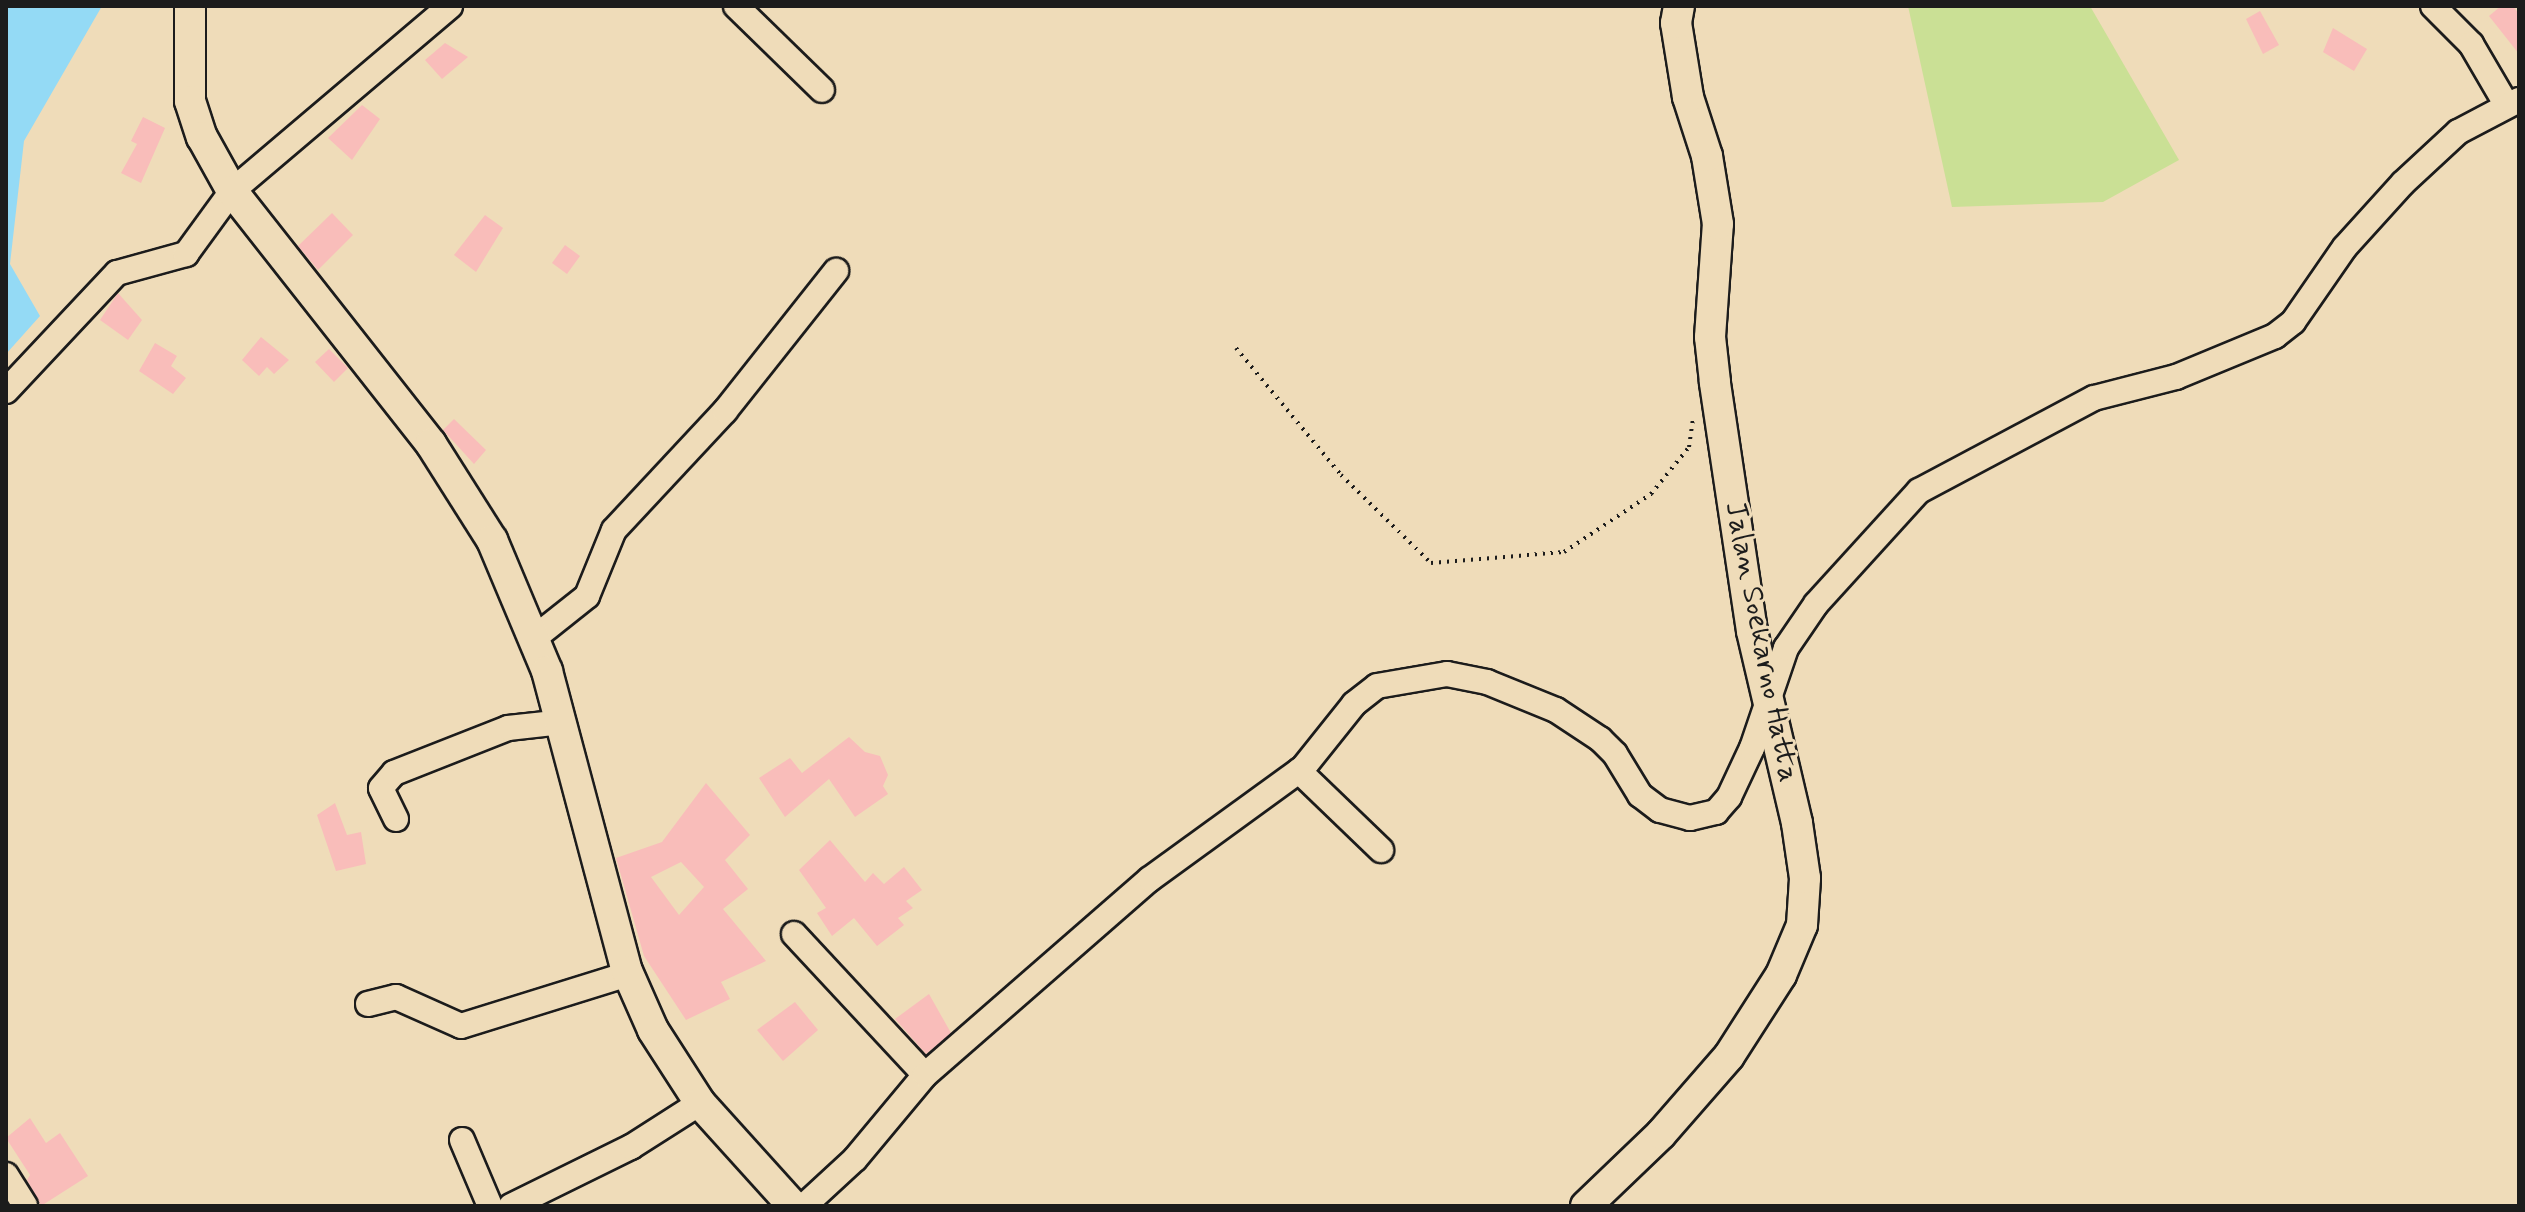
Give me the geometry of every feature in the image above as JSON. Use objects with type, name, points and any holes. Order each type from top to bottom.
[{"type":"street","points":[[190,6],[190,101],[202,137],[232,191],[395,397],[474,509],[533,639],[562,722],[628,974],[653,1030],[700,1103],[793,1206]]},
{"type":"street","points":[[6,391],[117,273],[186,254],[232,191],[450,6]]},
{"type":"street","points":[[736,6],[822,90]]},
{"type":"street","name":"Jalan Soekarno Hatta","points":[[1586,1206],[1661,1134],[1729,1056],[1781,975],[1802,925],[1805,878],[1797,823],[1752,631],[1715,382],[1710,337],[1718,224],[1707,156],[1688,97],[1676,23],[1679,6]]},
{"type":"street","points":[[804,1206],[855,1159],[925,1075],[1150,879],[1299,771],[1369,691],[1393,681],[1447,674],[1487,682],[1580,725],[1615,754],[1640,795],[1660,810],[1690,818],[1716,812],[1729,797],[1761,728],[1768,696],[1786,648],[1816,604],[1919,491],[2094,398],[2176,377],[2275,336],[2293,322],[2378,207],[2458,132],[2512,102],[2471,44],[2433,6]]},
{"type":"street","points":[[533,639],[587,596],[614,530],[725,411],[836,271]]},
{"type":"street","points":[[396,819],[381,788],[394,773],[508,728],[562,722]]},
{"type":"street","points":[[1299,771],[1381,850]]},
{"type":"street","points":[[794,934],[925,1075]]},
{"type":"street","points":[[368,1004],[396,997],[461,1026],[628,974]]},
{"type":"street","points":[[511,1206],[631,1147],[700,1103]]},
{"type":"street","points":[[462,1140],[490,1206]]},
{"type":"street","points":[[6,1175],[25,1206]]},
{"type":"path","points":[[1236,348],[1341,475],[1431,563],[1564,552],[1605,528],[1651,494],[1689,447],[1693,417],[1715,382]]},
{"type":"green space","points":[[1908,6],[2090,6],[2179,160],[2103,202],[1952,207]]},
{"type":"water","points":[[6,6],[102,6],[24,141],[10,264],[40,316],[6,354]]},
{"type":"building","points":[[2501,6],[2513,6],[2519,14],[2519,54],[2489,16]]},
{"type":"building","points":[[2260,11],[2279,45],[2263,54],[2246,19]]},
{"type":"building","points":[[2333,28],[2367,49],[2354,71],[2323,52]]},
{"type":"building","points":[[445,43],[468,57],[442,79],[425,60]]},
{"type":"building","points":[[362,105],[380,119],[352,160],[328,138]]},
{"type":"building","points":[[143,117],[165,128],[141,183],[121,173],[137,144],[131,141]]},
{"type":"building","points":[[332,213],[353,235],[318,270],[298,246]]},
{"type":"building","points":[[485,215],[503,228],[476,272],[454,255]]},
{"type":"building","points":[[565,245],[580,256],[567,274],[552,263]]},
{"type":"building","points":[[118,293],[142,320],[128,340],[100,320]]},
{"type":"building","points":[[261,337],[289,360],[274,374],[267,367],[259,376],[242,360]]},
{"type":"building","points":[[155,343],[177,356],[171,366],[186,378],[173,394],[139,371]]},
{"type":"building","points":[[329,349],[348,368],[334,382],[315,362]]},
{"type":"building","points":[[454,419],[486,450],[474,464],[443,430]]},
{"type":"building","points":[[849,737],[865,752],[880,756],[888,775],[883,786],[888,794],[855,817],[829,779],[785,817],[759,778],[790,758],[802,773]]},
{"type":"building","points":[[706,783],[750,835],[725,860],[748,889],[723,909],[766,961],[721,982],[730,999],[686,1020],[644,956],[616,858],[662,842]],"holes":[[[681,862],[704,887],[679,915],[651,877]]]},
{"type":"building","points":[[335,803],[347,835],[361,832],[366,864],[336,871],[317,815]]},
{"type":"building","points":[[830,840],[865,882],[873,873],[884,884],[904,867],[922,890],[906,901],[913,908],[898,918],[904,925],[877,946],[854,918],[832,936],[817,913],[826,908],[799,870]]},
{"type":"building","points":[[929,994],[951,1033],[926,1054],[895,1019]]},
{"type":"building","points":[[795,1002],[818,1030],[783,1061],[757,1030]]},
{"type":"building","points":[[30,1118],[46,1143],[60,1133],[88,1176],[41,1206],[27,1180],[30,1175],[6,1138]]}]
